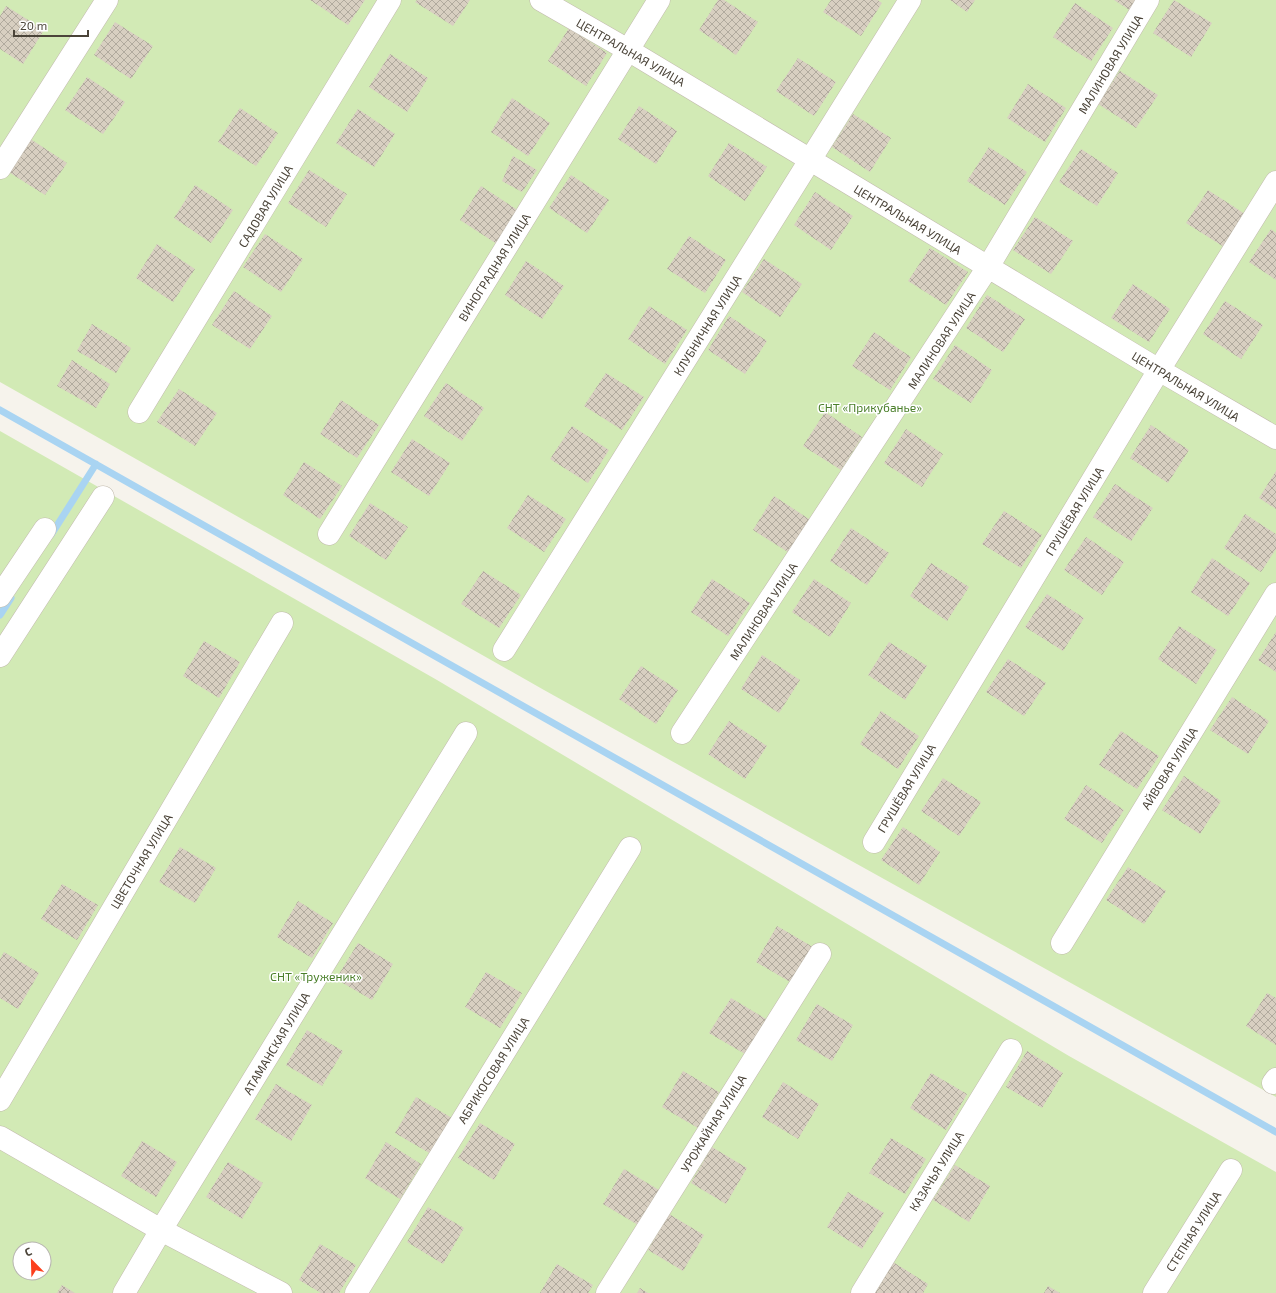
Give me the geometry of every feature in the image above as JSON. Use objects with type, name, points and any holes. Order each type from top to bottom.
[{"type":"street","points":[[0,168],[107,0]]},
{"type":"street","name":"САДОВАЯ УЛИЦА","points":[[139,412],[390,0]]},
{"type":"street","name":"ЦЕНТРАЛЬНАЯ УЛИЦА","points":[[541,0],[628,50],[1159,370],[1276,438]]},
{"type":"street","name":"ВИНОГРАДНАЯ УЛИЦА","points":[[329,534],[660,0]]},
{"type":"street","name":"КЛУБНИЧНАЯ УЛИЦА","points":[[504,650],[910,0]]},
{"type":"street","name":"МАЛИНОВАЯ УЛИЦА","points":[[682,733],[988,267],[1148,0]]},
{"type":"street","name":"ГРУШЁВАЯ УЛИЦА","points":[[874,842],[1159,370],[1276,182]]},
{"type":"street","points":[[0,656],[103,497]]},
{"type":"street","points":[[0,596],[45,529]]},
{"type":"street","name":"АЙВОВАЯ УЛИЦА","points":[[1062,943],[1276,594]]},
{"type":"street","name":"ЦВЕТОЧНАЯ УЛИЦА","points":[[0,1100],[282,623]]},
{"type":"street","name":"АТАМАНСКАЯ УЛИЦА","points":[[124,1293],[466,733]]},
{"type":"street","name":"АБРИКОСОВАЯ УЛИЦА","points":[[356,1293],[630,848]]},
{"type":"street","name":"УРОЖАЙНАЯ УЛИЦА","points":[[607,1293],[820,954]]},
{"type":"street","name":"КАЗАЧЬЯ УЛИЦА","points":[[862,1293],[1011,1050]]},
{"type":"street","points":[[0,1137],[162,1230],[281,1293]]},
{"type":"street","name":"СТЕПНАЯ УЛИЦА","points":[[1154,1293],[1231,1170]]},
{"type":"green space","name":"СНТ «Прикубанье»","points":[[0,0],[1276,0],[1276,1097],[544,690],[0,382]]},
{"type":"green space","name":"СНТ «Труженик»","points":[[0,431],[437,680],[1069,1056],[1276,1172],[1276,1293],[0,1293]]},
{"type":"building","points":[[310,0],[365,0],[348,25]]},
{"type":"building","points":[[417,0],[470,0],[453,26],[415,2]]},
{"type":"building","points":[[718,0],[724,0],[758,22],[736,55],[699,30]]},
{"type":"building","points":[[831,0],[878,0],[882,3],[861,36],[823,12]]},
{"type":"building","points":[[950,0],[975,0],[967,12]]},
{"type":"building","points":[[1114,0],[1138,0],[1131,11]]},
{"type":"building","points":[[1174,0],[1212,23],[1191,57],[1153,33]]},
{"type":"building","points":[[1075,3],[1113,28],[1091,61],[1053,37]]},
{"type":"building","points":[[6,6],[44,30],[23,64],[0,49],[0,16]]},
{"type":"building","points":[[115,22],[153,46],[131,79],[94,55]]},
{"type":"building","points":[[569,28],[607,53],[586,86],[548,61]]},
{"type":"building","points":[[390,54],[428,78],[407,112],[369,87]]},
{"type":"building","points":[[798,58],[836,82],[814,116],[776,91]]},
{"type":"building","points":[[1120,71],[1158,95],[1136,128],[1098,104]]},
{"type":"building","points":[[87,77],[125,102],[103,134],[65,110]]},
{"type":"building","points":[[1028,84],[1066,108],[1045,142],[1007,118]]},
{"type":"building","points":[[512,98],[550,123],[528,156],[491,132]]},
{"type":"building","points":[[639,106],[677,131],[656,164],[618,139]]},
{"type":"building","points":[[240,108],[278,133],[256,166],[218,142]]},
{"type":"building","points":[[358,109],[395,134],[374,167],[336,143]]},
{"type":"building","points":[[853,114],[891,138],[870,172],[832,147]]},
{"type":"building","points":[[29,138],[67,163],[45,195],[7,171]]},
{"type":"building","points":[[729,143],[767,167],[745,201],[708,176]]},
{"type":"building","points":[[989,147],[1027,172],[1005,205],[967,181]]},
{"type":"building","points":[[1081,149],[1118,173],[1097,206],[1059,182]]},
{"type":"building","points":[[513,156],[537,170],[522,192],[502,181]]},
{"type":"building","points":[[309,170],[347,194],[326,227],[288,203]]},
{"type":"building","points":[[571,175],[609,200],[587,233],[549,208]]},
{"type":"building","points":[[195,185],[233,210],[211,243],[174,218]]},
{"type":"building","points":[[481,186],[519,211],[497,244],[460,220]]},
{"type":"building","points":[[1208,190],[1245,214],[1224,247],[1186,223]]},
{"type":"building","points":[[815,192],[853,216],[831,250],[794,225]]},
{"type":"building","points":[[1035,217],[1073,241],[1051,274],[1013,250]]},
{"type":"building","points":[[1271,229],[1276,233],[1276,280],[1249,262]]},
{"type":"building","points":[[265,234],[303,259],[281,292],[243,267]]},
{"type":"building","points":[[689,236],[726,260],[705,293],[667,269]]},
{"type":"building","points":[[157,244],[195,269],[173,302],[136,278]]},
{"type":"building","points":[[930,248],[968,272],[946,305],[908,281]]},
{"type":"building","points":[[764,259],[802,284],[780,317],[742,292]]},
{"type":"building","points":[[526,261],[564,286],[542,319],[505,295]]},
{"type":"building","points":[[1133,284],[1170,309],[1149,342],[1111,318]]},
{"type":"building","points":[[234,291],[272,316],[250,349],[212,325]]},
{"type":"building","points":[[987,295],[1025,319],[1003,352],[966,328]]},
{"type":"building","points":[[1225,301],[1263,325],[1241,359],[1203,334]]},
{"type":"building","points":[[649,306],[687,330],[665,364],[628,339]]},
{"type":"building","points":[[729,316],[767,341],[745,374],[708,350]]},
{"type":"building","points":[[92,324],[131,348],[116,373],[77,351]]},
{"type":"building","points":[[874,332],[911,357],[890,390],[852,366]]},
{"type":"building","points":[[955,345],[992,370],[971,403],[933,379]]},
{"type":"building","points":[[72,360],[110,384],[96,408],[57,386]]},
{"type":"building","points":[[606,373],[644,397],[622,430],[584,406]]},
{"type":"building","points":[[446,383],[484,408],[462,441],[424,416]]},
{"type":"building","points":[[179,389],[217,413],[195,446],[157,422]]},
{"type":"building","points":[[341,400],[379,425],[357,458],[320,434]]},
{"type":"building","points":[[825,412],[862,437],[841,470],[803,446]]},
{"type":"building","points":[[1151,425],[1189,450],[1168,483],[1130,458]]},
{"type":"building","points":[[572,426],[609,450],[588,483],[550,459]]},
{"type":"building","points":[[906,429],[943,454],[922,487],[884,463]]},
{"type":"building","points":[[412,439],[450,463],[429,496],[391,472]]},
{"type":"building","points":[[304,462],[342,486],[320,519],[283,495]]},
{"type":"building","points":[[1276,471],[1276,509],[1259,498]]},
{"type":"building","points":[[1115,484],[1153,508],[1131,541],[1093,517]]},
{"type":"building","points":[[528,495],[566,519],[544,552],[507,528]]},
{"type":"building","points":[[774,496],[812,521],[791,554],[753,530]]},
{"type":"building","points":[[370,503],[408,527],[386,560],[349,536]]},
{"type":"building","points":[[1004,511],[1042,535],[1021,568],[982,544]]},
{"type":"building","points":[[1245,514],[1276,534],[1276,549],[1261,572],[1224,548]]},
{"type":"building","points":[[851,528],[889,553],[867,585],[830,561]]},
{"type":"building","points":[[1086,537],[1124,562],[1102,595],[1064,570]]},
{"type":"building","points":[[1212,558],[1250,583],[1228,616],[1191,592]]},
{"type":"building","points":[[931,563],[969,587],[947,621],[910,596]]},
{"type":"building","points":[[483,571],[521,595],[499,628],[461,604]]},
{"type":"building","points":[[712,579],[750,603],[728,636],[691,612]]},
{"type":"building","points":[[814,579],[851,603],[830,637],[792,612]]},
{"type":"building","points":[[1047,594],[1084,618],[1063,651],[1025,627]]},
{"type":"building","points":[[1179,626],[1217,650],[1196,684],[1158,659]]},
{"type":"building","points":[[1276,632],[1276,672],[1258,660]]},
{"type":"building","points":[[204,641],[240,662],[219,698],[183,676]]},
{"type":"building","points":[[889,642],[927,666],[905,700],[868,675]]},
{"type":"building","points":[[762,655],[800,680],[779,713],[741,689]]},
{"type":"building","points":[[1008,659],[1046,683],[1024,716],[986,692]]},
{"type":"building","points":[[641,666],[678,690],[656,724],[619,699]]},
{"type":"building","points":[[1232,697],[1269,721],[1248,754],[1210,730]]},
{"type":"building","points":[[881,711],[919,736],[898,769],[860,744]]},
{"type":"building","points":[[729,721],[767,746],[745,779],[708,754]]},
{"type":"building","points":[[1121,731],[1159,756],[1137,789],[1099,765]]},
{"type":"building","points":[[1184,776],[1221,801],[1200,834],[1162,810]]},
{"type":"building","points":[[943,778],[981,802],[959,836],[921,811]]},
{"type":"building","points":[[1086,785],[1124,810],[1102,843],[1064,819]]},
{"type":"building","points":[[903,827],[940,852],[919,885],[881,860]]},
{"type":"building","points":[[180,847],[216,868],[195,903],[159,882]]},
{"type":"building","points":[[1128,867],[1166,891],[1144,924],[1106,900]]},
{"type":"building","points":[[62,884],[98,905],[77,940],[41,919]]},
{"type":"building","points":[[298,901],[333,923],[312,958],[277,937]]},
{"type":"building","points":[[777,926],[813,947],[792,983],[756,962]]},
{"type":"building","points":[[358,943],[393,964],[372,1000],[336,979]]},
{"type":"building","points":[[4,952],[39,973],[18,1009],[0,998],[0,959]]},
{"type":"building","points":[[486,972],[522,993],[500,1028],[465,1007]]},
{"type":"building","points":[[1267,993],[1276,998],[1276,1045],[1246,1026]]},
{"type":"building","points":[[731,998],[766,1019],[745,1054],[709,1033]]},
{"type":"building","points":[[817,1004],[853,1025],[832,1061],[796,1040]]},
{"type":"building","points":[[307,1030],[343,1051],[322,1086],[286,1065]]},
{"type":"building","points":[[1027,1051],[1063,1073],[1042,1108],[1006,1087]]},
{"type":"building","points":[[683,1071],[719,1092],[698,1128],[662,1107]]},
{"type":"building","points":[[931,1073],[967,1094],[946,1130],[910,1108]]},
{"type":"building","points":[[783,1082],[819,1104],[798,1139],[762,1117]]},
{"type":"building","points":[[276,1084],[312,1105],[291,1141],[255,1119]]},
{"type":"building","points":[[416,1097],[452,1118],[431,1154],[395,1133]]},
{"type":"building","points":[[480,1123],[515,1144],[494,1180],[458,1158]]},
{"type":"building","points":[[891,1138],[926,1159],[905,1194],[869,1173]]},
{"type":"building","points":[[142,1141],[177,1162],[156,1197],[121,1176]]},
{"type":"building","points":[[386,1142],[421,1164],[400,1199],[365,1178]]},
{"type":"building","points":[[712,1147],[747,1168],[726,1204],[691,1183]]},
{"type":"building","points":[[228,1162],[263,1183],[242,1219],[206,1197]]},
{"type":"building","points":[[955,1165],[990,1186],[969,1222],[933,1200]]},
{"type":"building","points":[[624,1169],[659,1190],[638,1225],[603,1204]]},
{"type":"building","points":[[848,1192],[884,1213],[862,1249],[827,1227]]},
{"type":"building","points":[[428,1207],[464,1228],[443,1264],[407,1242]]},
{"type":"building","points":[[669,1214],[704,1235],[683,1271],[648,1250]]},
{"type":"building","points":[[320,1244],[356,1265],[339,1293],[321,1293],[299,1280]]},
{"type":"building","points":[[893,1262],[928,1284],[923,1293],[875,1293]]},
{"type":"building","points":[[557,1264],[593,1285],[588,1293],[540,1293]]},
{"type":"building","points":[[62,1285],[75,1293],[57,1293]]},
{"type":"building","points":[[1048,1286],[1060,1293],[1044,1293]]},
{"type":"building","points":[[640,1288],[648,1293],[637,1293]]},
{"type":"waterway","points":[[0,410],[1276,1132]]},
{"type":"waterway","points":[[51,535],[96,464]]},
{"type":"waterway","points":[[0,615],[11,598]]}]
